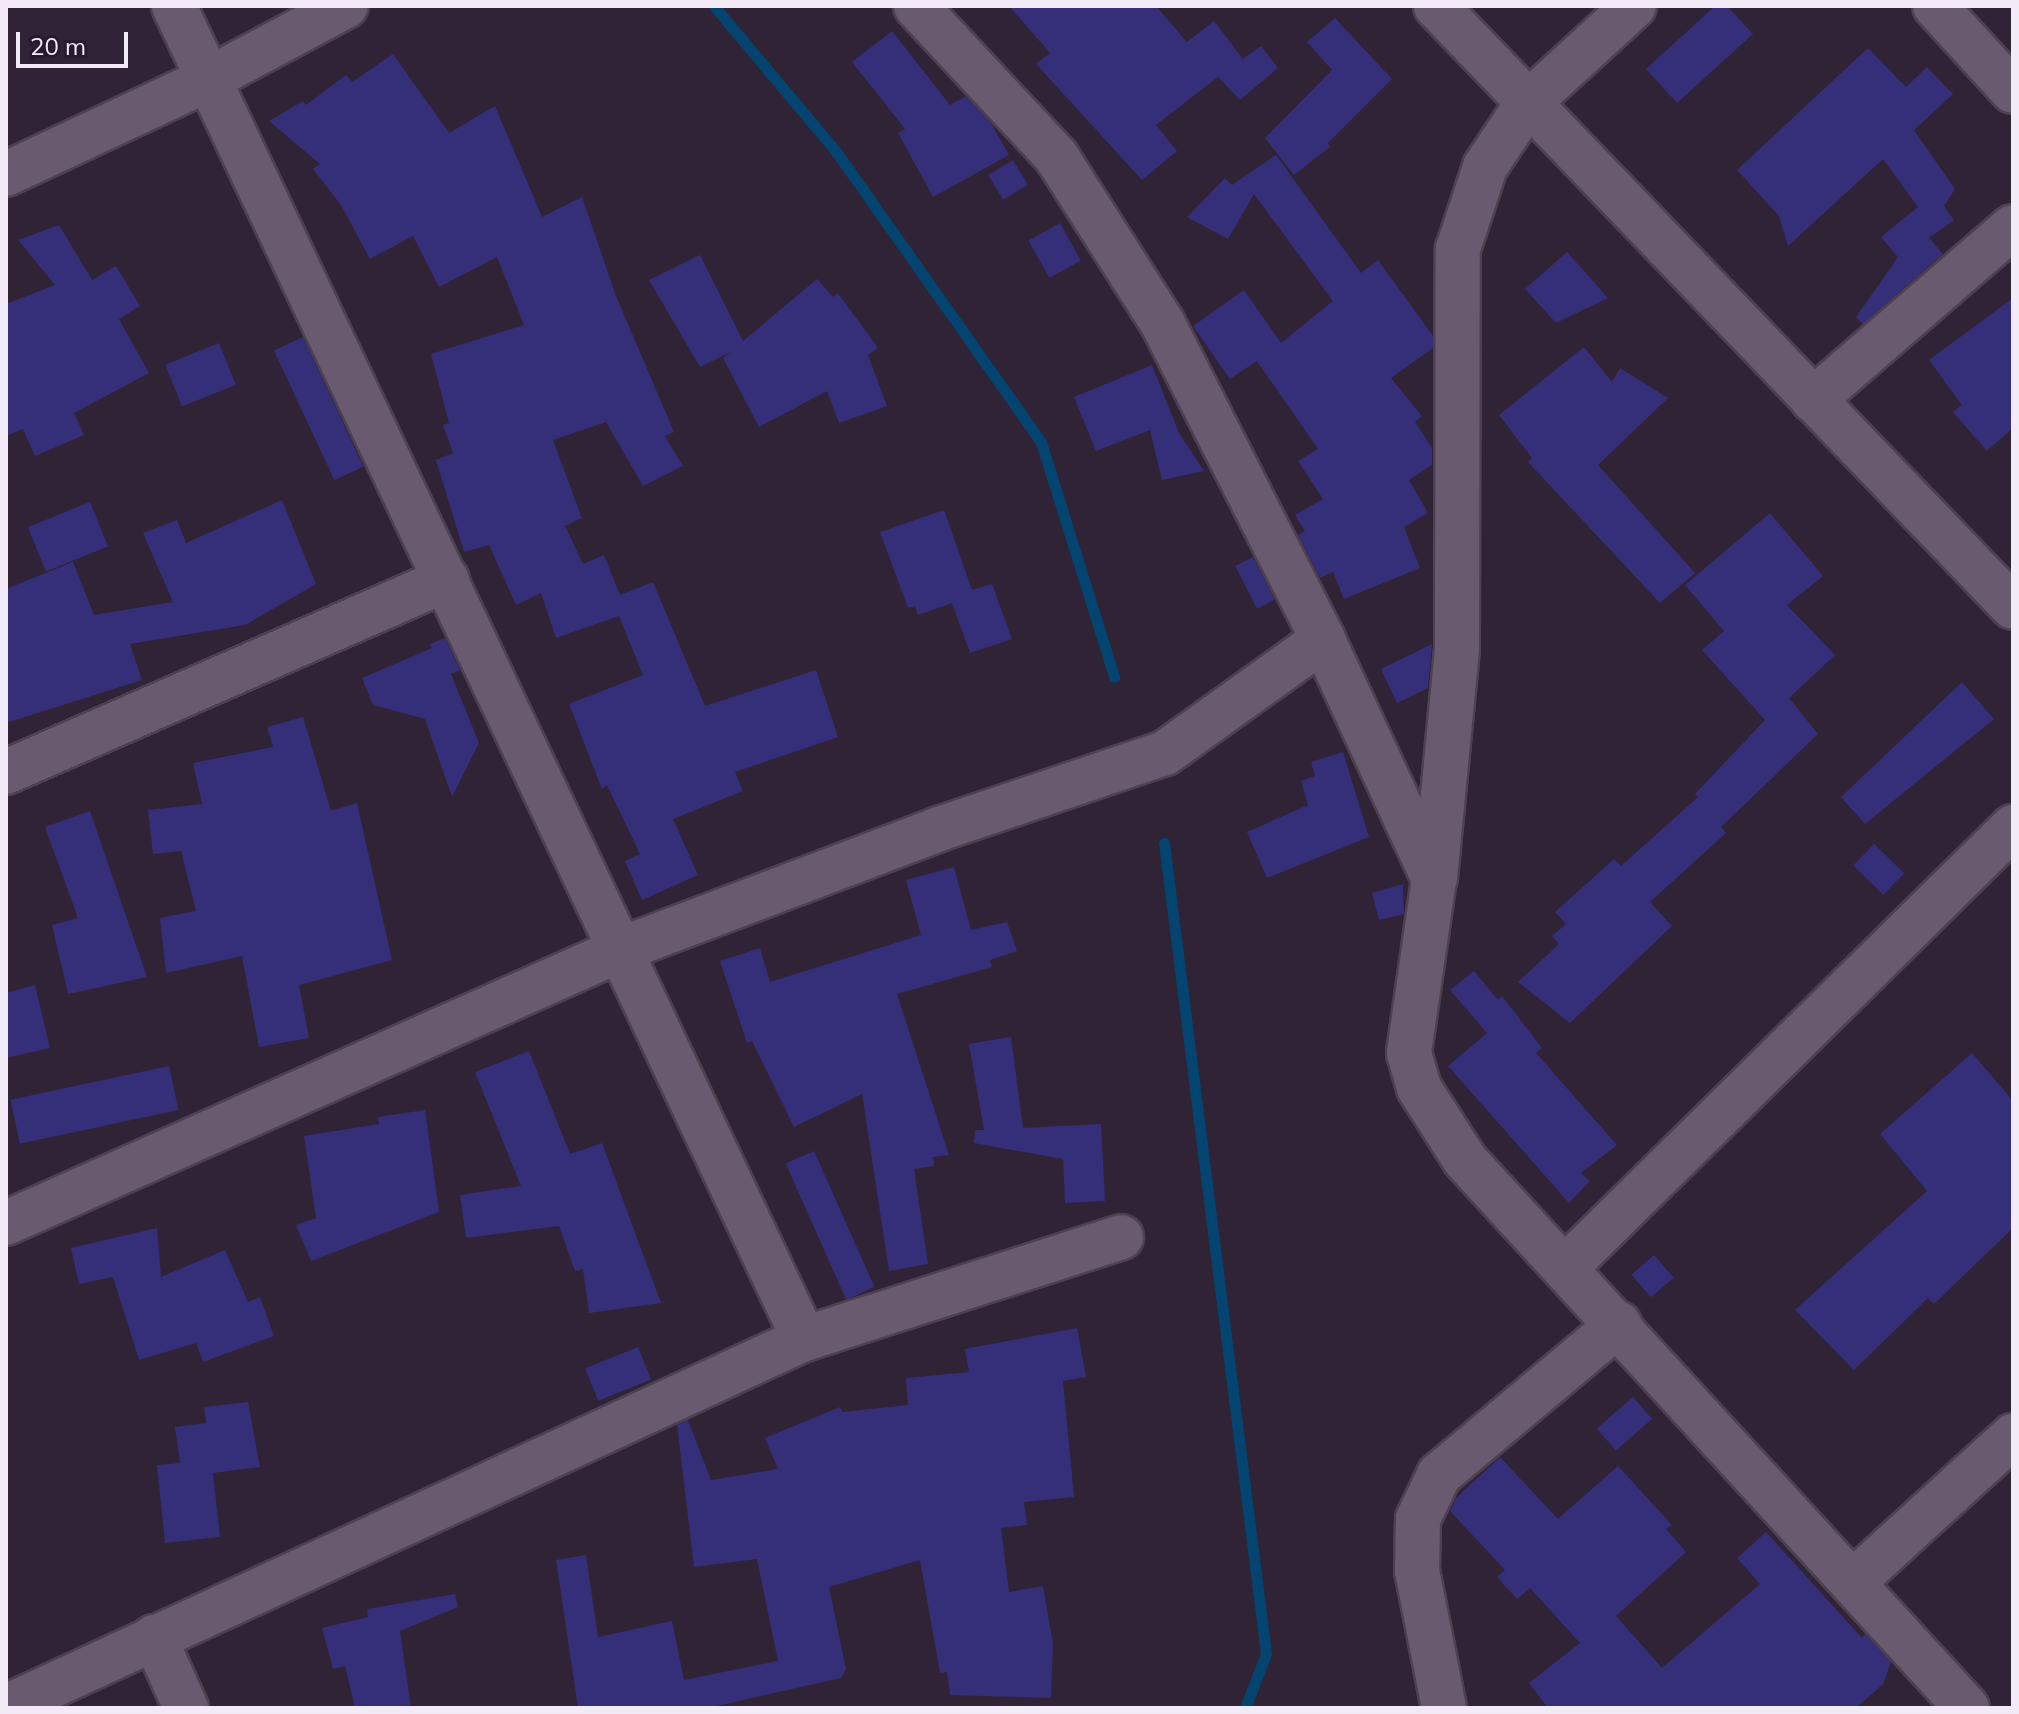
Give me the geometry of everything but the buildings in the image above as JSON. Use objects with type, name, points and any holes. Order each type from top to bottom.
[{"type":"street","points":[[174,6],[804,1339]]},
{"type":"street","points":[[6,174],[209,79],[346,6]]},
{"type":"street","points":[[916,6],[1064,169],[1163,324],[1323,640],[1434,879]]},
{"type":"street","points":[[1436,6],[2013,607]]},
{"type":"street","points":[[1634,6],[1527,104],[1485,167],[1458,249],[1457,649],[1434,879],[1409,1053],[1419,1088],[1465,1160],[1567,1266],[1967,1708]]},
{"type":"street","points":[[1935,6],[2013,91]]},
{"type":"street","points":[[1813,400],[2013,227]]},
{"type":"street","points":[[6,772],[447,579]]},
{"type":"street","points":[[6,1223],[622,949],[939,829],[1165,753],[1323,640]]},
{"type":"street","points":[[1567,1266],[2013,827]]},
{"type":"street","points":[[6,1707],[804,1339],[1121,1237]]},
{"type":"street","points":[[1444,1708],[1417,1571],[1418,1519],[1439,1475],[1619,1324]]},
{"type":"street","points":[[1853,1582],[2013,1436]]},
{"type":"street","points":[[154,1637],[186,1708]]},
{"type":"waterway","points":[[714,6],[835,150],[1041,442],[1114,677]]},
{"type":"waterway","points":[[1164,843],[1266,1654],[1245,1708]]}]
